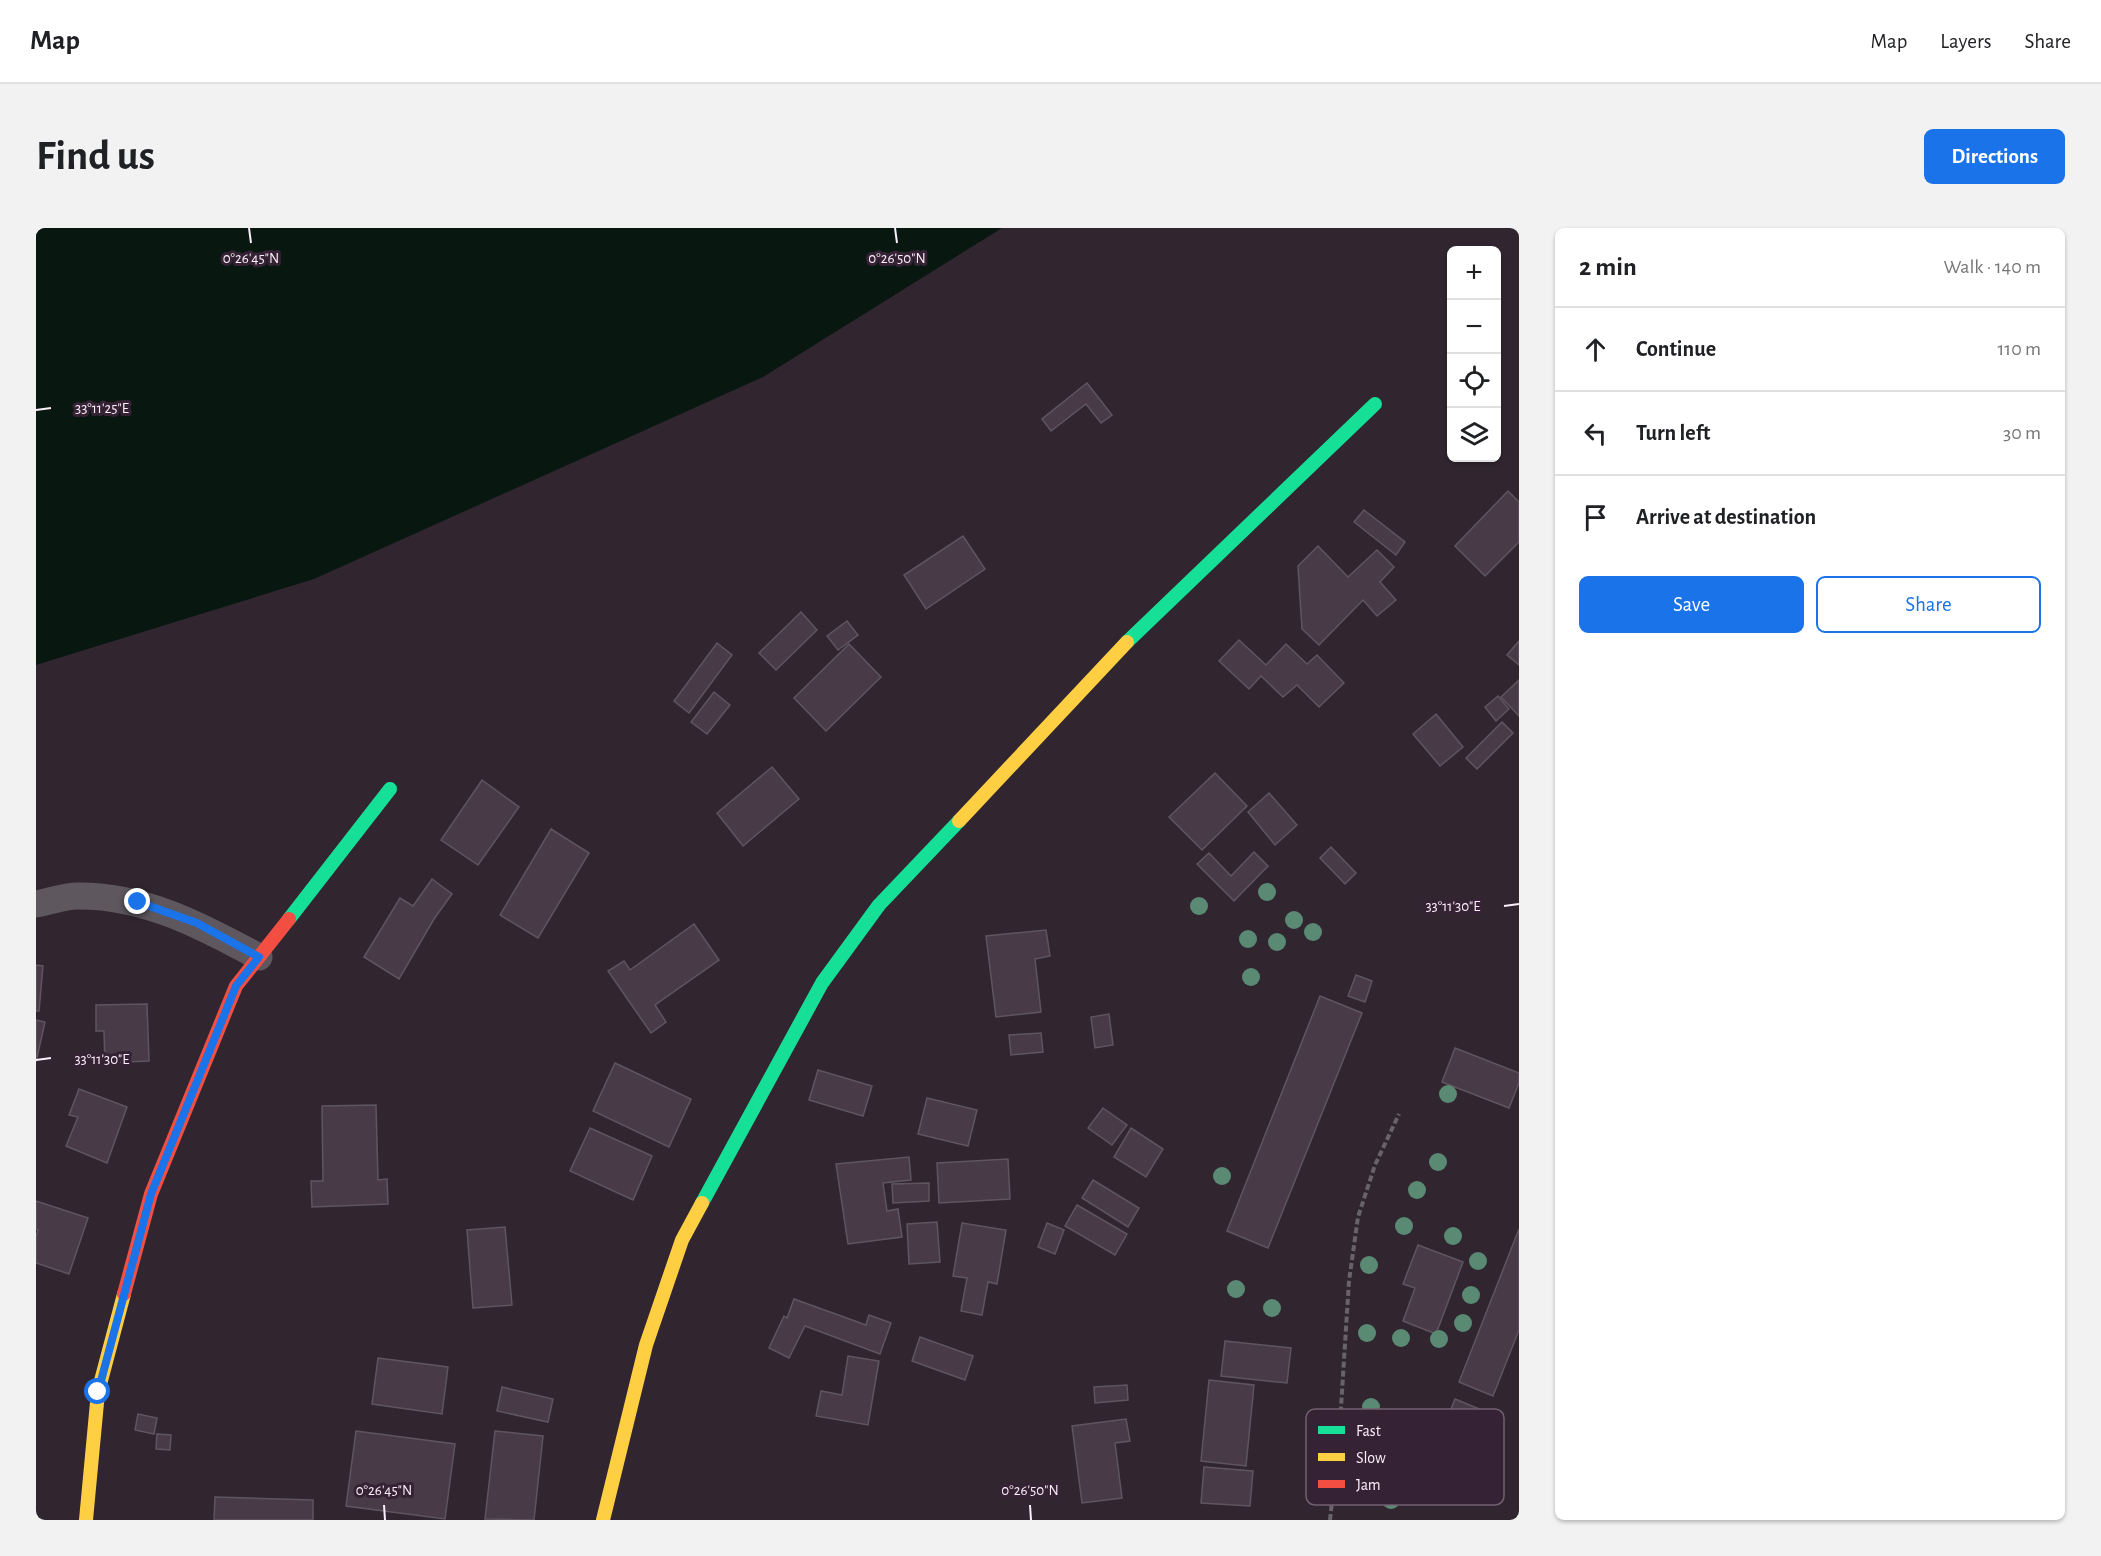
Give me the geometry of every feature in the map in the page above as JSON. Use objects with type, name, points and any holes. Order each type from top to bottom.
[{"type":"street","points":[[603,1520],[646,1345],[682,1240],[822,983],[879,905],[1124,645],[1375,404]]},
{"type":"street","points":[[86,1520],[98,1392],[151,1194],[236,986],[390,789]]},
{"type":"street","points":[[36,904],[76,896],[138,902],[197,923],[259,957]]},
{"type":"path","points":[[1341,1409],[1349,1281],[1358,1217],[1375,1165],[1399,1114]]},
{"type":"path","points":[[1330,1520],[1332,1505]]},
{"type":"shaded area","points":[[36,228],[1002,228],[763,377],[314,579],[36,665]]},
{"type":"building","points":[[1087,383],[1112,415],[1101,423],[1086,404],[1051,431],[1042,419]]},
{"type":"building","points":[[1508,491],[1519,502],[1519,542],[1485,576],[1455,546]]},
{"type":"building","points":[[1364,510],[1405,542],[1396,555],[1354,522]]},
{"type":"building","points":[[963,536],[985,569],[926,609],[904,575]]},
{"type":"building","points":[[1318,546],[1348,577],[1377,550],[1394,567],[1380,582],[1396,600],[1377,616],[1363,600],[1319,645],[1302,629],[1298,566]]},
{"type":"building","points":[[801,612],[817,630],[776,670],[759,653]]},
{"type":"building","points":[[847,621],[858,635],[838,650],[827,636]]},
{"type":"building","points":[[1239,640],[1266,665],[1286,644],[1307,664],[1317,655],[1344,683],[1319,707],[1297,685],[1283,697],[1261,676],[1249,689],[1219,661]]},
{"type":"building","points":[[1519,641],[1519,665],[1507,655]]},
{"type":"building","points":[[717,643],[732,655],[689,713],[674,701]]},
{"type":"building","points":[[849,644],[881,677],[826,731],[794,698]]},
{"type":"building","points":[[1519,680],[1519,716],[1501,697]]},
{"type":"building","points":[[714,692],[730,705],[707,734],[691,722]]},
{"type":"building","points":[[1498,696],[1509,709],[1496,721],[1485,707]]},
{"type":"building","points":[[1436,714],[1463,747],[1440,766],[1413,734]]},
{"type":"building","points":[[1502,722],[1513,733],[1477,769],[1466,758]]},
{"type":"building","points":[[772,767],[799,799],[743,846],[717,813]]},
{"type":"building","points":[[1215,773],[1247,806],[1202,850],[1169,817]]},
{"type":"building","points":[[482,780],[519,807],[478,865],[441,840]]},
{"type":"building","points":[[1269,793],[1297,825],[1275,845],[1248,812]]},
{"type":"building","points":[[551,829],[589,853],[538,938],[500,915]]},
{"type":"building","points":[[1331,847],[1356,873],[1345,884],[1320,858]]},
{"type":"building","points":[[1254,852],[1268,866],[1234,901],[1197,864],[1209,853],[1231,876]]},
{"type":"building","points":[[432,879],[452,894],[434,919],[399,979],[364,957],[400,898],[413,906]]},
{"type":"building","points":[[694,924],[719,960],[655,1005],[666,1022],[651,1033],[608,971],[624,961],[630,970]]},
{"type":"building","points":[[1046,930],[1050,956],[1035,959],[1041,1012],[996,1017],[986,936]]},
{"type":"building","points":[[36,965],[43,966],[39,1011],[36,1011]]},
{"type":"building","points":[[1356,975],[1372,981],[1365,1002],[1348,996]]},
{"type":"building","points":[[1320,996],[1362,1013],[1268,1248],[1227,1231]]},
{"type":"building","points":[[147,1004],[149,1061],[105,1063],[104,1031],[96,1031],[96,1005]]},
{"type":"building","points":[[1109,1014],[1113,1045],[1095,1048],[1091,1017]]},
{"type":"building","points":[[36,1020],[45,1022],[36,1062]]},
{"type":"building","points":[[1041,1033],[1043,1052],[1011,1055],[1009,1035]]},
{"type":"building","points":[[1455,1048],[1519,1073],[1519,1083],[1509,1108],[1442,1082]]},
{"type":"building","points":[[615,1063],[691,1099],[669,1147],[593,1111]]},
{"type":"building","points":[[818,1070],[872,1086],[863,1116],[809,1100]]},
{"type":"building","points":[[79,1089],[127,1107],[107,1163],[66,1146],[78,1117],[69,1115]]},
{"type":"building","points":[[927,1098],[977,1110],[968,1146],[918,1134]]},
{"type":"building","points":[[376,1105],[378,1180],[387,1179],[388,1204],[312,1207],[311,1181],[323,1181],[322,1106]]},
{"type":"building","points":[[1103,1108],[1127,1125],[1112,1145],[1088,1128]]},
{"type":"building","points":[[590,1128],[652,1156],[633,1200],[570,1171]]},
{"type":"building","points":[[1131,1128],[1163,1149],[1146,1177],[1114,1157]]},
{"type":"building","points":[[909,1157],[911,1180],[883,1183],[887,1211],[898,1209],[902,1237],[848,1244],[836,1164]]},
{"type":"building","points":[[1008,1159],[1010,1199],[939,1203],[937,1163]]},
{"type":"building","points":[[1093,1180],[1139,1208],[1128,1227],[1082,1198]]},
{"type":"building","points":[[929,1183],[929,1201],[893,1203],[892,1184]]},
{"type":"building","points":[[36,1201],[88,1218],[69,1274],[36,1263],[38,1230],[36,1229]]},
{"type":"building","points":[[1077,1205],[1127,1234],[1115,1255],[1065,1226]]},
{"type":"building","points":[[937,1222],[940,1262],[909,1264],[907,1224]]},
{"type":"building","points":[[962,1223],[1006,1230],[997,1284],[988,1282],[982,1315],[961,1311],[967,1278],[953,1276]]},
{"type":"building","points":[[1047,1223],[1064,1230],[1055,1254],[1038,1247]]},
{"type":"building","points":[[505,1227],[512,1305],[473,1308],[467,1230]]},
{"type":"building","points":[[1519,1229],[1519,1330],[1493,1396],[1459,1382]]},
{"type":"building","points":[[1418,1245],[1463,1262],[1436,1334],[1403,1321],[1415,1288],[1403,1284]]},
{"type":"building","points":[[794,1299],[866,1325],[869,1315],[891,1323],[880,1354],[805,1326],[789,1358],[769,1348],[784,1316],[787,1318]]},
{"type":"building","points":[[920,1337],[973,1356],[965,1380],[912,1361]]},
{"type":"building","points":[[1225,1341],[1291,1348],[1287,1383],[1221,1376]]},
{"type":"building","points":[[848,1356],[879,1361],[868,1425],[816,1416],[821,1391],[842,1395]]},
{"type":"building","points":[[378,1358],[448,1367],[442,1414],[372,1404]]},
{"type":"building","points":[[1209,1380],[1254,1385],[1246,1466],[1201,1461]]},
{"type":"building","points":[[1127,1385],[1128,1400],[1095,1403],[1094,1387]]},
{"type":"building","points":[[502,1387],[553,1399],[548,1422],[497,1411]]},
{"type":"building","points":[[1455,1399],[1479,1409],[1451,1409]]},
{"type":"building","points":[[138,1414],[157,1418],[154,1434],[135,1430]]},
{"type":"building","points":[[1126,1419],[1130,1441],[1115,1443],[1122,1498],[1082,1503],[1072,1426]]},
{"type":"building","points":[[356,1431],[455,1444],[445,1519],[346,1506]]},
{"type":"building","points":[[495,1431],[543,1436],[534,1520],[485,1519]]},
{"type":"building","points":[[157,1434],[171,1435],[170,1450],[156,1449]]},
{"type":"building","points":[[1204,1467],[1253,1471],[1250,1506],[1201,1503]]},
{"type":"building","points":[[215,1497],[313,1500],[313,1520],[214,1520]]},
{"type":"traffic: fast","points":[[1127,642],[1375,404]]},
{"type":"traffic: fast","points":[[289,919],[390,789]]},
{"type":"traffic: fast","points":[[702,1203],[822,983],[879,905],[959,821]]},
{"type":"traffic: slow","points":[[959,821],[1127,642]]},
{"type":"traffic: slow","points":[[603,1520],[646,1345],[682,1240],[702,1203]]},
{"type":"traffic: slow","points":[[86,1520],[98,1392],[124,1294]]},
{"type":"traffic: jam","points":[[124,1294],[151,1194],[236,986],[289,919]]},
{"type":"route","points":[[98,1392],[151,1194],[236,986],[259,957],[197,923],[138,902]]}]
